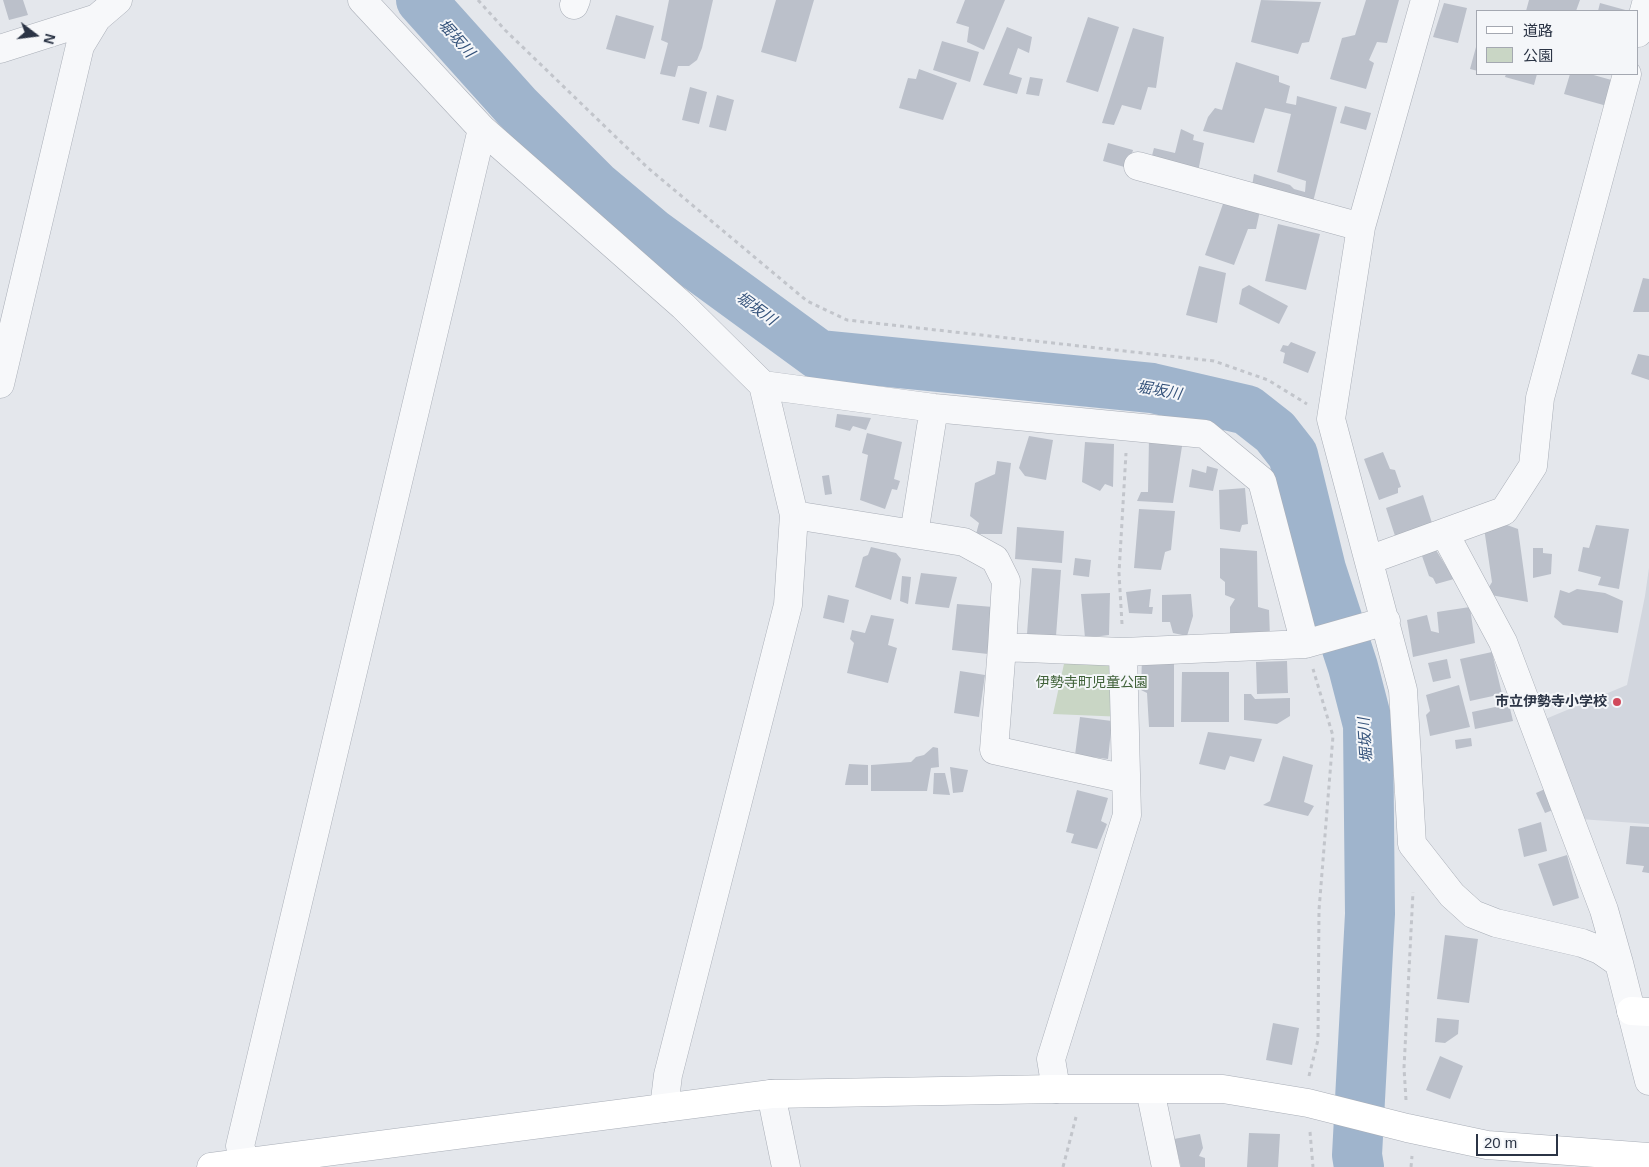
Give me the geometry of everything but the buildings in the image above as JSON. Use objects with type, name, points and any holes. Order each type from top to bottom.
[{"type":"street","points":[[0,384],[80,46],[98,18],[118,0]]},
{"type":"street","points":[[362,0],[482,129],[683,306],[763,386],[794,515],[788,605],[668,1075],[664,1108]]},
{"type":"street","points":[[1425,0],[1360,227],[1331,419],[1369,560],[1379,623],[1403,690],[1412,844],[1436,876],[1473,914],[1496,923],[1582,943],[1600,950],[1619,963]]},
{"type":"street","points":[[1639,29],[1647,0]]},
{"type":"street","points":[[0,49],[98,18]]},
{"type":"street","points":[[1369,560],[1504,511],[1533,466],[1540,398],[1627,75]]},
{"type":"street","points":[[246,1163],[240,1146],[482,129]]},
{"type":"street","points":[[1138,166],[1360,227]]},
{"type":"street","points":[[763,386],[934,408],[1205,434],[1262,481],[1311,642]]},
{"type":"street","points":[[914,534],[934,408]]},
{"type":"street","points":[[794,515],[964,542],[995,559],[1006,581],[994,750],[1126,779]]},
{"type":"street","points":[[1445,534],[1504,642],[1604,910],[1619,963],[1640,1012],[1649,1081]]},
{"type":"street","points":[[1002,647],[1123,652],[1311,642],[1379,623]]},
{"type":"street","points":[[1069,1089],[1051,1059],[1127,815],[1123,652]]},
{"type":"street","points":[[210,1167],[771,1094],[1069,1089],[1223,1089],[1310,1104],[1406,1128],[1487,1145],[1649,1157]]},
{"type":"street","points":[[1150,1090],[1166,1167]]},
{"type":"street","points":[[771,1094],[786,1167]]},
{"type":"path","points":[[478,0],[505,30],[648,168],[807,301],[847,320],[1214,361],[1268,380],[1331,419]]},
{"type":"path","points":[[1123,652],[1119,573],[1127,444]]},
{"type":"path","points":[[1311,642],[1332,736],[1320,910],[1318,1040],[1309,1074],[1313,1167]]},
{"type":"path","points":[[1406,1128],[1404,1068],[1413,887]]},
{"type":"path","points":[[1063,1167],[1069,1089]]},
{"type":"shaded area","name":"市立伊勢寺小学校","points":[[1649,568],[1649,824],[1580,819],[1543,720],[1627,685]]},
{"type":"green space","name":"伊勢寺町児童公園","points":[[1067,650],[1123,652],[1125,717],[1053,714]]},
{"type":"waterway","name":"堀坂川","points":[[421,0],[517,107],[596,186],[652,233],[819,355],[1152,388],[1247,410],[1275,432],[1293,455],[1321,569],[1353,667],[1368,725],[1370,914],[1357,1155],[1359,1167]]},
{"type":"place","name":"市立伊勢寺小学校","points":[[1617,702]]}]
